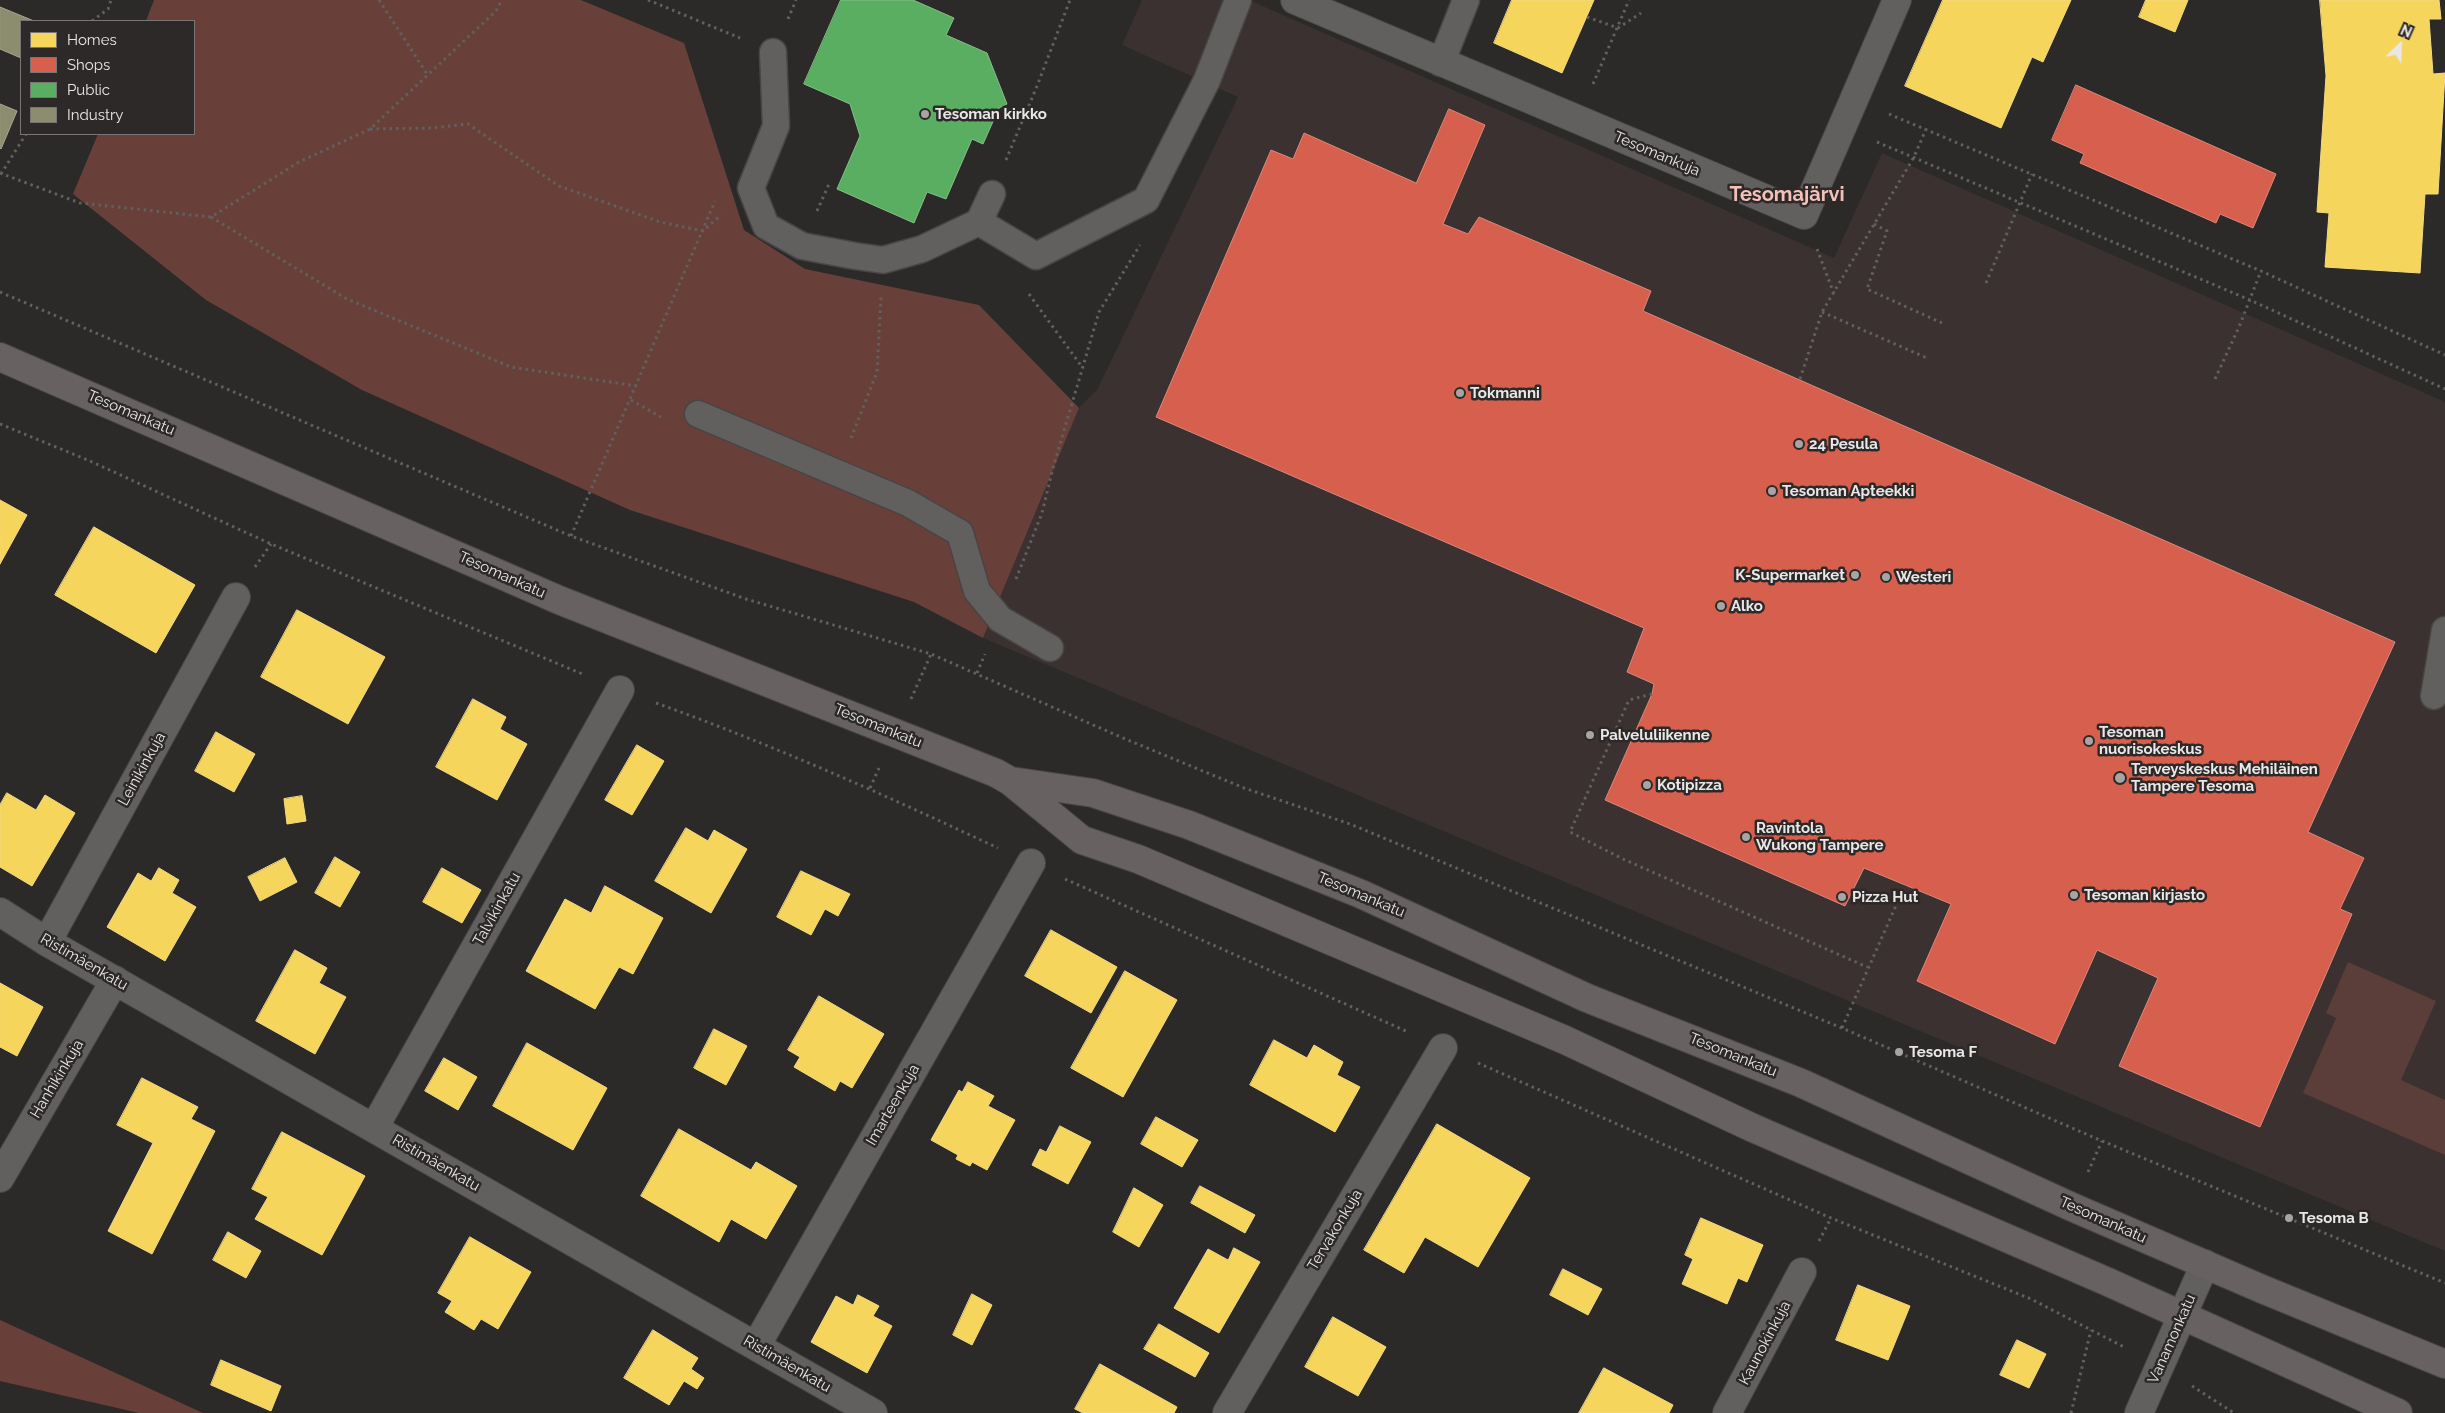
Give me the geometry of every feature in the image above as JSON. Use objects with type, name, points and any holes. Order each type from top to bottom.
[{"type":"main road","name":"Tesomankatu","points":[[0,357],[559,600],[996,773],[1010,781],[1082,840],[1138,859],[1514,1017],[1753,1128],[2398,1413]]},
{"type":"main road","name":"Tesomankatu","points":[[1010,781],[1093,793],[1189,825],[1361,894],[1587,998],[1800,1083],[2072,1207],[2445,1364]]},
{"type":"street","name":"Tesomankuja","points":[[1294,0],[1804,215]]},
{"type":"street","points":[[1804,215],[1897,0]]},
{"type":"street","name":"Leinikinkuja","points":[[48,942],[236,597]]},
{"type":"street","name":"Talvikinkatu","points":[[374,1128],[620,690]]},
{"type":"street","name":"Imarteenkuja","points":[[756,1346],[1031,863]]},
{"type":"street","name":"Ristimäenkatu","points":[[0,912],[48,942],[872,1413]]},
{"type":"street","name":"Hanhikinkuja","points":[[0,1178],[115,980]]},
{"type":"street","name":"Tervakonkuja","points":[[1227,1413],[1443,1048]]},
{"type":"street","name":"Vanamonkatu","points":[[2139,1413],[2205,1264]]},
{"type":"street","name":"Kaunokinkuja","points":[[1727,1413],[1802,1272]]},
{"type":"lane","points":[[979,222],[1036,256],[1146,200],[1207,80],[1238,0]]},
{"type":"lane","points":[[1440,62],[1466,0]]},
{"type":"lane","points":[[773,52],[776,126],[751,188],[766,226],[802,246],[883,260],[922,249],[979,222],[992,194]]},
{"type":"lane","points":[[698,414],[908,503],[960,533],[977,592],[1000,619],[1050,648]]},
{"type":"lane","points":[[2434,696],[2445,630]]},
{"type":"path","points":[[93,20],[108,9],[111,0]]},
{"type":"path","points":[[379,0],[426,74]]},
{"type":"path","points":[[211,217],[299,162],[370,129],[426,74],[496,11],[502,0]]},
{"type":"path","points":[[648,0],[773,52],[796,0]]},
{"type":"path","points":[[992,194],[1070,0]]},
{"type":"path","points":[[1577,120],[1629,0]]},
{"type":"path","points":[[1618,28],[1641,14]]},
{"type":"path","points":[[1587,17],[1618,28]]},
{"type":"path","points":[[1854,100],[2260,271],[2445,355]]},
{"type":"path","points":[[370,129],[434,128],[468,124],[559,186],[660,222],[703,231]]},
{"type":"path","points":[[1842,128],[2250,300],[2445,389]]},
{"type":"path","points":[[1800,379],[1822,312],[1914,157],[1926,129]]},
{"type":"path","points":[[25,135],[1,173],[80,203],[211,217],[347,299],[511,368],[637,386]]},
{"type":"path","points":[[1986,283],[2032,174]]},
{"type":"path","points":[[817,211],[829,184]]},
{"type":"path","points":[[571,536],[717,196]]},
{"type":"path","points":[[977,673],[1042,513],[1099,312],[1140,248],[1146,200]]},
{"type":"path","points":[[1804,215],[1834,294]]},
{"type":"path","points":[[1874,224],[1887,231],[1867,288],[1942,323]]},
{"type":"path","points":[[1036,256],[1028,292],[1083,368]]},
{"type":"path","points":[[835,472],[877,372],[883,260]]},
{"type":"path","points":[[2215,379],[2250,300],[2260,271]]},
{"type":"path","points":[[0,292],[571,536],[746,599],[931,654],[1244,788],[1350,824],[1842,1028],[2102,1141],[2445,1283]]},
{"type":"path","points":[[1822,312],[1927,358]]},
{"type":"path","points":[[0,424],[90,461],[271,544],[620,690],[749,736],[870,788],[1031,863],[1443,1048],[1831,1218],[2031,1299],[2160,1365],[2234,1413]]},
{"type":"path","points":[[1652,694],[1629,700],[1570,832],[1717,902],[1867,967]]},
{"type":"path","points":[[1842,1028],[1867,967],[1905,885]]},
{"type":"path","points":[[2071,1413],[2091,1330]]},
{"type":"shaded area","points":[[154,0],[581,0],[684,43],[744,230],[805,269],[979,305],[1079,408],[983,638],[914,602],[630,510],[362,390],[206,300],[73,194],[98,135],[195,135],[195,20],[146,20]]},
{"type":"shaded area","points":[[1142,0],[1249,0],[1834,258],[1882,153],[2445,402],[2445,1251],[983,638],[1079,408],[1097,390],[1238,97],[1122,45]]},
{"type":"shaded area","points":[[2348,962],[2436,1001],[2401,1080],[2445,1100],[2445,1155],[2303,1093],[2336,1018],[2326,1013]]},
{"type":"shaded area","points":[[0,1320],[203,1413],[139,1413],[0,1381]]},
{"type":"building: Homes","points":[[1512,0],[1594,0],[1562,73],[1494,43]]},
{"type":"building: Homes","points":[[1943,0],[2071,0],[2043,62],[2032,57],[2001,128],[1905,86]]},
{"type":"building: Homes","points":[[2146,0],[2188,0],[2175,32],[2139,17]]},
{"type":"building: Homes","points":[[2320,0],[2439,0],[2441,19],[2429,19],[2433,74],[2445,73],[2438,194],[2425,194],[2420,273],[2325,267],[2329,213],[2317,212],[2326,76]]},
{"type":"building: Homes","points":[[0,500],[27,515],[0,564]]},
{"type":"building: Homes","points":[[94,527],[195,585],[156,653],[55,595]]},
{"type":"building: Homes","points":[[297,610],[385,657],[348,724],[261,677]]},
{"type":"building: Homes","points":[[473,699],[506,717],[500,729],[527,744],[497,800],[436,767]]},
{"type":"building: Homes","points":[[216,732],[255,754],[234,792],[195,771]]},
{"type":"building: Homes","points":[[637,745],[664,761],[632,815],[605,800]]},
{"type":"building: Homes","points":[[7,793],[36,810],[45,795],[75,813],[32,886],[0,867],[0,805]]},
{"type":"building: Homes","points":[[302,796],[306,821],[287,824],[284,799]]},
{"type":"building: Homes","points":[[686,828],[708,841],[714,830],[747,849],[711,913],[655,881]]},
{"type":"building: Homes","points":[[335,857],[360,872],[340,907],[315,893]]},
{"type":"building: Homes","points":[[285,858],[297,882],[260,901],[248,877]]},
{"type":"building: Homes","points":[[159,868],[179,880],[172,893],[196,907],[165,961],[107,927],[138,873],[151,881]]},
{"type":"building: Homes","points":[[442,868],[481,890],[462,923],[423,902]]},
{"type":"building: Homes","points":[[801,871],[850,894],[838,916],[825,909],[811,935],[777,917]]},
{"type":"building: Homes","points":[[605,886],[663,918],[633,974],[619,967],[595,1009],[526,971],[565,899],[591,913]]},
{"type":"building: Homes","points":[[1051,930],[1117,967],[1091,1013],[1025,976]]},
{"type":"building: Homes","points":[[295,950],[327,968],[319,983],[346,997],[315,1054],[256,1021]]},
{"type":"building: Homes","points":[[1125,971],[1177,1000],[1123,1097],[1071,1068]]},
{"type":"building: Homes","points":[[0,983],[43,1007],[17,1056],[0,1047]]},
{"type":"building: Homes","points":[[819,996],[884,1034],[852,1088],[840,1081],[835,1091],[794,1067],[800,1057],[788,1050]]},
{"type":"building: Homes","points":[[714,1029],[747,1046],[726,1085],[694,1068]]},
{"type":"building: Homes","points":[[1274,1040],[1307,1058],[1314,1045],[1343,1062],[1337,1075],[1360,1087],[1335,1132],[1250,1085]]},
{"type":"building: Homes","points":[[527,1043],[607,1088],[573,1150],[493,1106]]},
{"type":"building: Homes","points":[[444,1058],[477,1077],[458,1110],[425,1091]]},
{"type":"building: Homes","points":[[142,1078],[198,1107],[191,1119],[215,1131],[152,1254],[108,1231],[153,1143],[117,1125]]},
{"type":"building: Homes","points":[[968,1082],[994,1096],[988,1106],[1015,1120],[987,1170],[972,1162],[970,1166],[956,1159],[958,1155],[931,1140],[959,1090],[962,1092]]},
{"type":"building: Homes","points":[[1156,1117],[1198,1140],[1182,1167],[1141,1144]]},
{"type":"building: Homes","points":[[1437,1124],[1530,1178],[1478,1267],[1425,1237],[1404,1273],[1364,1250]]},
{"type":"building: Homes","points":[[1060,1126],[1091,1142],[1068,1184],[1032,1165],[1040,1149],[1046,1152]]},
{"type":"building: Homes","points":[[679,1129],[751,1170],[756,1162],[797,1186],[766,1239],[731,1219],[719,1242],[641,1196]]},
{"type":"building: Homes","points":[[282,1132],[365,1176],[322,1255],[255,1219],[268,1197],[252,1189]]},
{"type":"building: Homes","points":[[1200,1186],[1255,1215],[1245,1233],[1191,1203]]},
{"type":"building: Homes","points":[[1134,1188],[1163,1205],[1139,1247],[1113,1232]]},
{"type":"building: Homes","points":[[1701,1218],[1763,1245],[1747,1282],[1738,1278],[1727,1304],[1682,1284],[1693,1259],[1685,1255]]},
{"type":"building: Homes","points":[[228,1232],[261,1251],[246,1278],[213,1260]]},
{"type":"building: Homes","points":[[470,1237],[531,1272],[498,1329],[481,1319],[474,1330],[445,1312],[452,1301],[438,1293]]},
{"type":"building: Homes","points":[[1234,1248],[1260,1262],[1219,1333],[1174,1308],[1208,1249],[1228,1260]]},
{"type":"building: Homes","points":[[1563,1269],[1602,1289],[1588,1315],[1550,1295]]},
{"type":"building: Homes","points":[[1858,1285],[1910,1306],[1888,1360],[1836,1340]]},
{"type":"building: Homes","points":[[972,1294],[992,1305],[972,1345],[953,1335]]},
{"type":"building: Homes","points":[[858,1295],[879,1306],[873,1316],[892,1326],[867,1373],[811,1342],[836,1296],[853,1305]]},
{"type":"building: Homes","points":[[1333,1317],[1386,1347],[1358,1396],[1305,1367]]},
{"type":"building: Homes","points":[[1159,1324],[1209,1353],[1195,1377],[1144,1349]]},
{"type":"building: Homes","points":[[653,1330],[698,1358],[691,1369],[704,1378],[697,1389],[684,1381],[669,1405],[624,1378]]},
{"type":"building: Homes","points":[[2017,1340],[2046,1354],[2029,1388],[2000,1375]]},
{"type":"building: Homes","points":[[221,1360],[281,1386],[271,1411],[211,1385]]},
{"type":"building: Homes","points":[[1100,1364],[1177,1407],[1174,1413],[1083,1413],[1075,1409]]},
{"type":"building: Homes","points":[[1604,1368],[1673,1405],[1669,1413],[1579,1413]]},
{"type":"building: Shops","points":[[2076,85],[2276,174],[2253,228],[2220,214],[2216,223],[2080,163],[2084,154],[2052,140]]},
{"type":"building: Shops","name":"Westeri","points":[[1449,109],[1485,125],[1443,224],[1468,234],[1479,217],[1651,291],[1643,311],[2395,642],[2308,832],[2364,858],[2340,909],[2352,914],[2260,1127],[2119,1066],[2158,978],[2097,950],[2055,1044],[1917,981],[1951,904],[1864,868],[1845,906],[1605,800],[1652,694],[1654,684],[1627,672],[1644,628],[1156,417],[1271,150],[1293,159],[1304,133],[1416,183]]},
{"type":"building: Public","name":"Tesoman kirkko","points":[[841,0],[913,0],[954,18],[946,35],[987,53],[1007,104],[999,108],[983,144],[972,139],[946,199],[927,192],[914,223],[837,189],[860,136],[850,104],[804,84]]},
{"type":"building: Industry","points":[[0,7],[32,20],[20,20],[20,58],[0,49]]},
{"type":"building: Industry","points":[[0,104],[17,111],[1,149],[0,148]]},
{"type":"place","name":"Tesoman kirkko","points":[[925,114]]},
{"type":"place","name":"Tokmanni","points":[[1460,393]]},
{"type":"place","name":"24 Pesula","points":[[1799,444]]},
{"type":"place","name":"Tesoman Apteekki","points":[[1772,491]]},
{"type":"place","name":"K-Supermarket","points":[[1855,575]]},
{"type":"place","name":"Westeri","points":[[1886,577]]},
{"type":"place","name":"Alko","points":[[1721,606]]},
{"type":"place","name":"Palveluliikenne","points":[[1590,735]]},
{"type":"place","name":"Tesoman nuorisokeskus","points":[[2089,741]]},
{"type":"place","name":"Terveyskeskus Mehiläinen Tampere Tesoma","points":[[2120,778]]},
{"type":"place","name":"Kotipizza","points":[[1647,785]]},
{"type":"place","name":"Ravintola Wukong Tampere","points":[[1746,837]]},
{"type":"place","name":"Tesoman kirjasto","points":[[2074,895]]},
{"type":"place","name":"Pizza Hut","points":[[1842,897]]},
{"type":"place","name":"Tesoma F","points":[[1899,1052]]},
{"type":"place","name":"Tesoma B","points":[[2289,1218]]},
{"type":"district","name":"Tesomajärvi","points":[[1787,195]]}]
